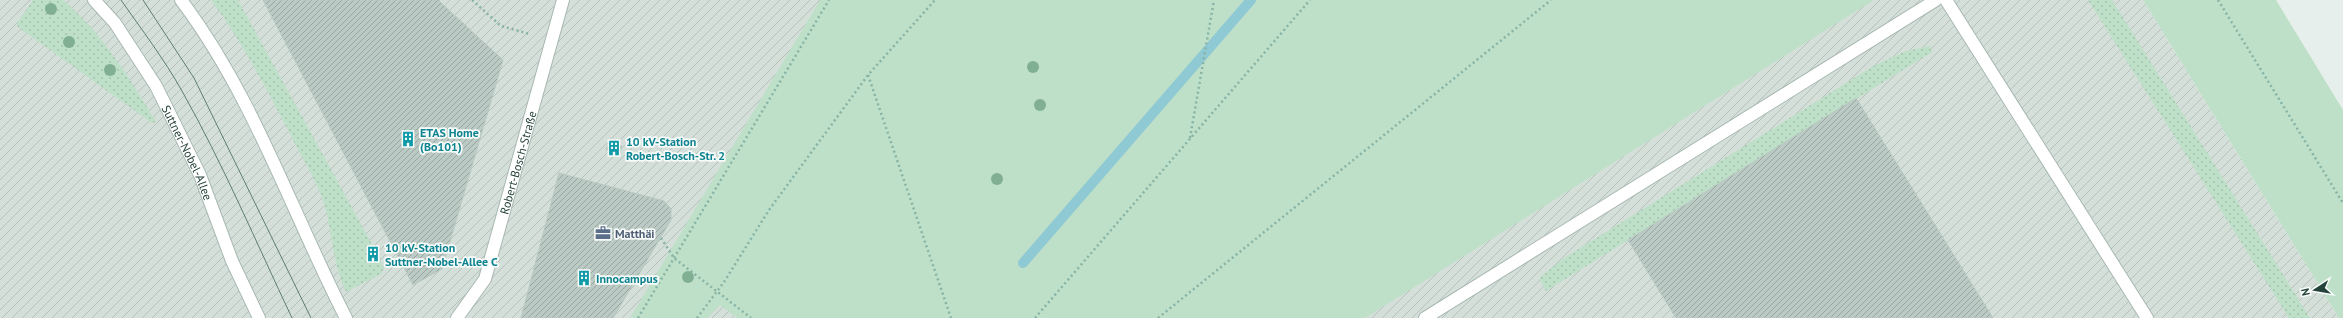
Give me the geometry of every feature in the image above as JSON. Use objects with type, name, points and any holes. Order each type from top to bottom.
[{"type":"street","name":"Suttner-Nobel-Allee","points":[[94,0],[115,23],[156,86],[200,175],[232,262],[259,318]]},
{"type":"street","points":[[181,0],[231,77],[264,139],[309,243],[346,318]]},
{"type":"street","name":"Robert-Bosch-Straße","points":[[456,318],[484,279],[563,0]]},
{"type":"street","points":[[1425,318],[1936,0]]},
{"type":"street","points":[[1946,0],[2147,318]]},
{"type":"path","points":[[472,0],[501,26],[551,41]]},
{"type":"path","points":[[638,318],[829,0]]},
{"type":"path","points":[[697,318],[717,292],[770,210],[868,75],[935,0]]},
{"type":"path","points":[[1190,139],[1199,94],[1214,0]]},
{"type":"path","points":[[1035,318],[1310,0]]},
{"type":"path","points":[[1158,318],[1551,0]]},
{"type":"path","points":[[2218,0],[2343,203]]},
{"type":"path","points":[[868,75],[951,318]]},
{"type":"path","points":[[661,238],[674,258],[751,318]]},
{"type":"shaded area","points":[[0,0],[2143,0],[2339,318],[0,318]]},
{"type":"green space","points":[[33,0],[63,0],[77,13],[91,27],[114,57],[156,122],[152,123],[18,27],[17,23]]},
{"type":"green space","points":[[211,0],[238,0],[373,246],[367,250],[373,261],[379,258],[384,268],[381,274],[346,292],[338,270],[329,224],[318,187],[256,70],[235,35]]},
{"type":"green space","points":[[820,0],[1874,0],[1365,318],[737,318],[720,305],[708,318],[630,318]]},
{"type":"green space","points":[[2088,0],[2112,0],[2310,318],[2289,318]]},
{"type":"green space","points":[[2143,0],[2276,0],[2343,110],[2343,318],[2339,318]]},
{"type":"green space","points":[[1930,46],[1932,52],[1546,291],[1539,278],[1564,258],[1875,65],[1906,51]]},
{"type":"building","name":"ETAS Home (Bo101)","points":[[263,0],[438,0],[503,60],[442,269],[413,285]]},
{"type":"building","points":[[1856,98],[1993,318],[1676,318],[1628,240]]},
{"type":"building","name":"10 kV-Station Robert-Bosch-Str. 2","points":[[608,143],[622,146],[620,154],[606,150]]},
{"type":"building","name":"Innocampus","points":[[559,173],[664,201],[671,209],[671,220],[613,318],[521,318]]},
{"type":"building","name":"10 kV-Station Suttner-Nobel-Allee C","points":[[373,246],[379,258],[373,262],[366,250]]},
{"type":"waterway","points":[[1023,263],[1251,0]]},
{"type":"tram line","points":[[121,0],[153,45],[182,91],[225,175],[292,318]]},
{"type":"tram line","points":[[143,0],[194,78],[311,318]]},
{"type":"place","name":"ETAS Home (Bo101)","points":[[408,139]]},
{"type":"place","name":"10 kV-Station Robert-Bosch-Str. 2","points":[[614,148]]},
{"type":"place","name":"Matthäi","points":[[603,233]]},
{"type":"place","name":"10 kV-Station Suttner-Nobel-Allee C","points":[[373,254]]},
{"type":"place","name":"Innocampus","points":[[584,278]]}]
